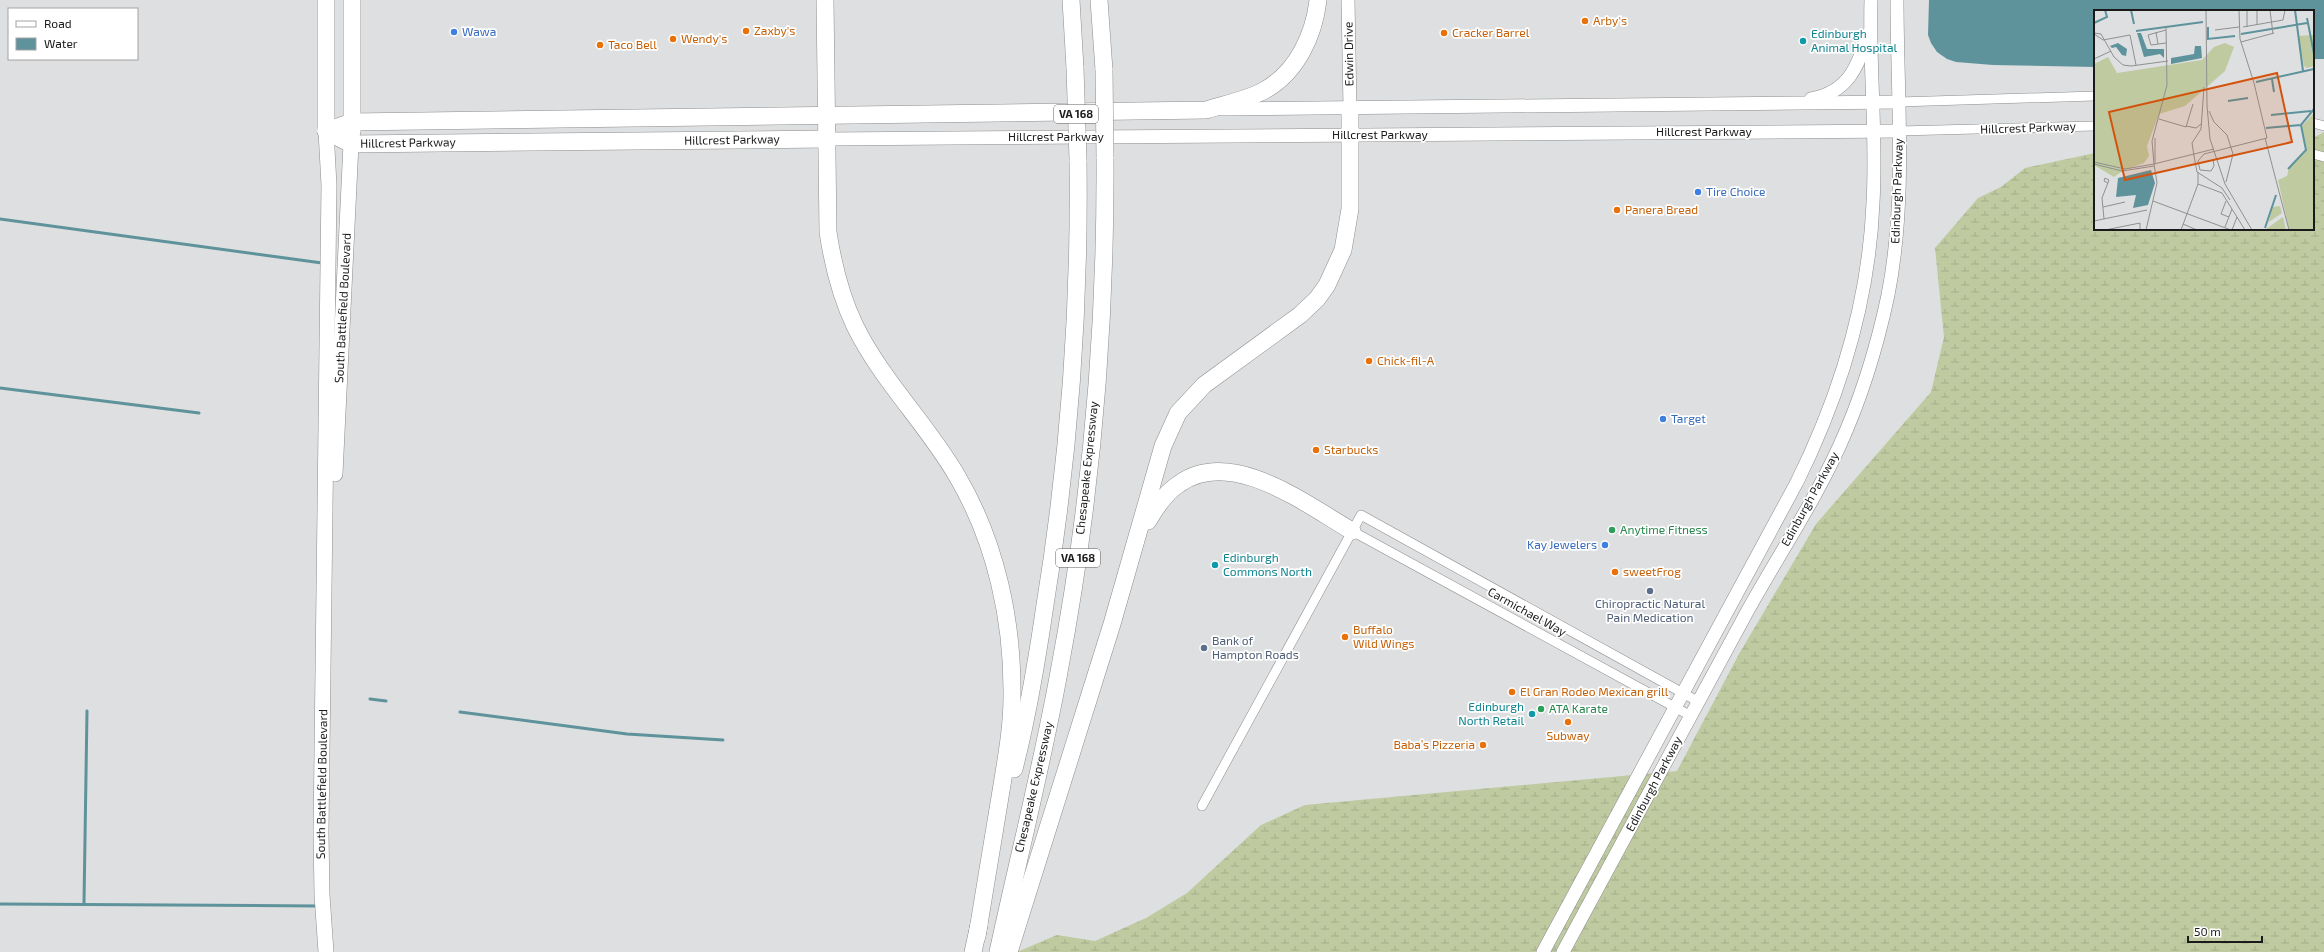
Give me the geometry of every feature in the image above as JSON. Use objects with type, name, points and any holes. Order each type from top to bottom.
[{"type":"highway","name":"South Battlefield Boulevard","points":[[326,0],[326,132]]},
{"type":"highway","name":"South Battlefield Boulevard","points":[[352,0],[352,144]]},
{"type":"highway","points":[[826,0],[828,232],[833,263],[842,295],[863,340],[945,457],[972,503],[990,550],[1007,616],[1012,699],[1006,755],[975,944]]},
{"type":"highway","name":"Chesapeake Expressway","points":[[975,944],[1023,731],[1053,556],[1065,464],[1077,292],[1078,160],[1071,0]]},
{"type":"highway","name":"Chesapeake Expressway","points":[[998,952],[1051,715],[1075,578],[1086,495],[1095,395],[1106,214],[1104,70],[1100,0]]},
{"type":"highway","points":[[1206,110],[1265,90],[1283,76],[1298,60],[1310,37],[1318,0]]},
{"type":"highway","points":[[1009,952],[1112,624],[1163,446],[1178,413],[1204,384],[1300,315],[1317,299],[1327,285],[1340,256],[1348,230],[1350,209],[1350,108]]},
{"type":"highway","name":"Hillcrest Parkway","points":[[326,132],[352,122],[827,114],[1206,110]]},
{"type":"highway","name":"Hillcrest Parkway","points":[[326,132],[352,144],[827,139]]},
{"type":"highway","points":[[1137,538],[1159,502],[1179,483],[1201,473],[1232,472],[1262,480],[1352,530]]},
{"type":"main road","name":"Edwin Drive","points":[[1348,0],[1350,108]]},
{"type":"main road","name":"Edinburgh Parkway","points":[[1543,952],[1805,466],[1820,432],[1842,370],[1857,318],[1867,269],[1873,204],[1874,103],[1871,25],[1872,0]]},
{"type":"main road","name":"Edinburgh Parkway","points":[[1563,952],[1830,464],[1859,398],[1880,328],[1893,264],[1898,214],[1899,102],[1897,0]]},
{"type":"main road","points":[[1780,104],[1814,98],[1827,94],[1844,83],[1857,66],[1871,25]]},
{"type":"main road","name":"Hillcrest Parkway","points":[[1206,110],[1899,102]]},
{"type":"main road","name":"Hillcrest Parkway","points":[[827,139],[1899,131]]},
{"type":"main road","name":"South Battlefield Boulevard","points":[[326,132],[328,185],[325,616],[321,833],[322,895],[326,952]]},
{"type":"main road","name":"South Battlefield Boulevard","points":[[325,616],[332,526],[352,144]]},
{"type":"street","name":"Hillcrest Parkway","points":[[1899,102],[2094,96]]},
{"type":"street","points":[[2314,123],[2324,126]]},
{"type":"street","name":"Hillcrest Parkway","points":[[1899,131],[2094,126]]},
{"type":"street","points":[[2314,154],[2324,157]]},
{"type":"street","name":"Carmichael Way","points":[[1691,716],[1352,530],[1361,515],[1699,702]]},
{"type":"street","points":[[1202,806],[1352,530]]},
{"type":"green space","points":[[2324,132],[2324,952],[1017,952],[1057,935],[1095,941],[1146,918],[1187,893],[1261,825],[1305,805],[1677,771],[1739,654],[1816,524],[1931,392],[1944,337],[1935,248],[1978,198],[2001,187],[2025,168],[2094,153],[2094,230],[2314,230],[2314,137]]},
{"type":"water","points":[[1929,0],[2324,0],[2324,59],[2314,59],[2314,10],[2094,10],[2094,67],[1993,65],[1956,62],[1947,59],[1937,52],[1928,35]]},
{"type":"waterway","points":[[0,219],[322,263]]},
{"type":"waterway","points":[[0,388],[199,413]]},
{"type":"waterway","points":[[370,699],[386,701]]},
{"type":"waterway","points":[[84,903],[87,711]]},
{"type":"waterway","points":[[460,712],[627,734],[723,740]]},
{"type":"waterway","points":[[0,904],[318,906]]},
{"type":"place","name":"Arby's","points":[[1585,21]]},
{"type":"place","name":"Zaxby's","points":[[746,31]]},
{"type":"place","name":"Wawa","points":[[454,32]]},
{"type":"place","name":"Cracker Barrel","points":[[1444,33]]},
{"type":"place","name":"Wendy's","points":[[673,39]]},
{"type":"place","name":"Edinburgh Animal Hospital","points":[[1803,41]]},
{"type":"place","name":"Taco Bell","points":[[600,45]]},
{"type":"place","name":"Tire Choice","points":[[1698,192]]},
{"type":"place","name":"Panera Bread","points":[[1617,210]]},
{"type":"place","name":"Chick-fil-A","points":[[1369,361]]},
{"type":"place","name":"Target","points":[[1663,419]]},
{"type":"place","name":"Starbucks","points":[[1316,450]]},
{"type":"place","name":"Anytime Fitness","points":[[1612,530]]},
{"type":"place","name":"Kay Jewelers","points":[[1605,545]]},
{"type":"place","name":"Edinburgh Commons North","points":[[1215,565]]},
{"type":"place","name":"sweetFrog","points":[[1615,572]]},
{"type":"place","name":"Chiropractic Natural Pain Medication","points":[[1650,591]]},
{"type":"place","name":"Buffalo Wild Wings","points":[[1345,637]]},
{"type":"place","name":"Bank of Hampton Roads","points":[[1204,648]]},
{"type":"place","name":"El Gran Rodeo Mexican grill","points":[[1512,692]]},
{"type":"place","name":"ATA Karate","points":[[1541,709]]},
{"type":"place","name":"Edinburgh North Retail","points":[[1532,714]]},
{"type":"place","name":"Subway","points":[[1568,722]]},
{"type":"place","name":"Baba’s Pizzeria","points":[[1483,745]]}]
